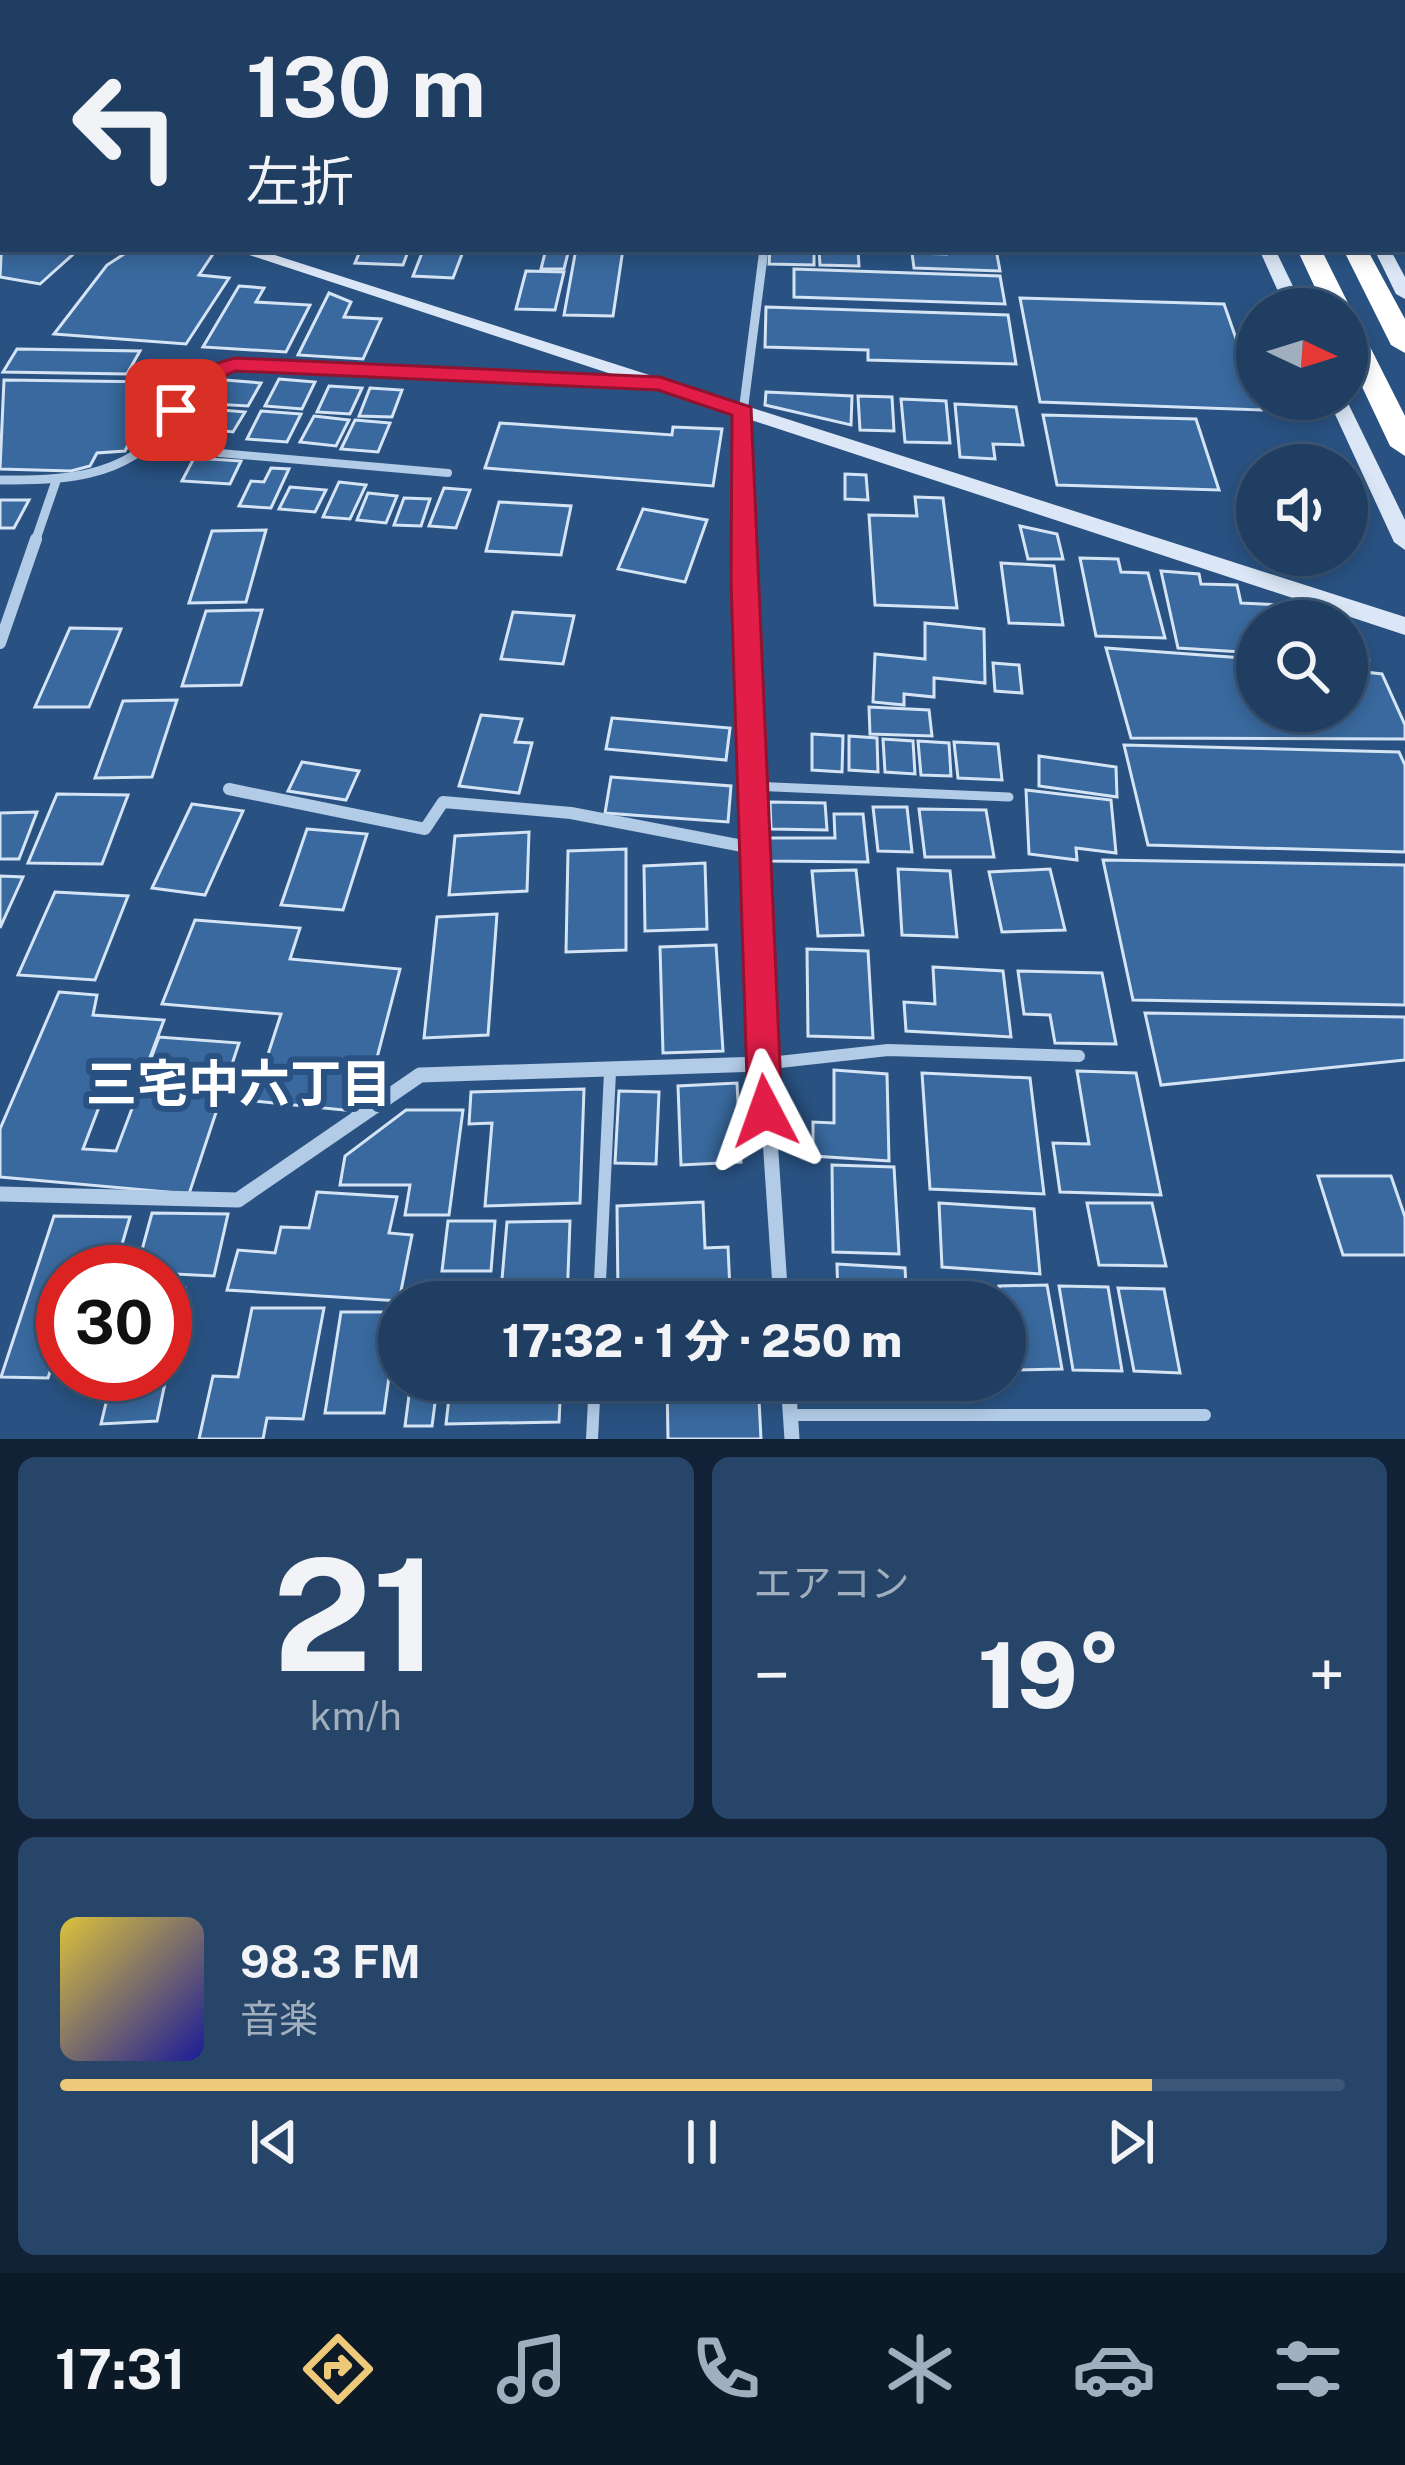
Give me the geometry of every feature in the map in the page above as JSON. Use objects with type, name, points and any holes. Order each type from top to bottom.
[{"type":"highway","points":[[1310,252],[1328,288]]},
{"type":"highway","points":[[1356,252],[1405,345]]},
{"type":"highway","points":[[1372,252],[1405,317]]},
{"type":"highway","points":[[1368,370],[1405,446]]},
{"type":"street","points":[[248,252],[1405,626]]},
{"type":"street","points":[[764,252],[743,412],[761,1064],[779,1281]]},
{"type":"street","points":[[1268,252],[1285,288]]},
{"type":"street","points":[[1384,252],[1405,293]]},
{"type":"street","points":[[0,481],[92,476],[157,438],[196,382],[211,370],[235,364],[660,384]]},
{"type":"street","points":[[1347,420],[1405,542]]},
{"type":"street","points":[[0,644],[56,481]]},
{"type":"street","points":[[229,789],[425,829],[442,802],[571,813],[753,848]]},
{"type":"street","points":[[0,1194],[238,1200],[350,1128],[420,1075],[761,1064]]},
{"type":"street","points":[[789,1401],[792,1439]]},
{"type":"lane","points":[[157,438],[220,453],[448,473]]},
{"type":"lane","points":[[751,786],[1010,797]]},
{"type":"lane","points":[[761,1064],[888,1050],[1079,1056]]},
{"type":"lane","points":[[600,1281],[610,1072]]},
{"type":"lane","points":[[592,1439],[594,1401]]},
{"type":"lane","points":[[790,1415],[1205,1415]]},
{"type":"building","points":[[1,252],[76,252],[40,284],[0,277]]},
{"type":"building","points":[[127,252],[208,252],[213,254],[199,275],[229,278],[186,344],[54,334],[107,265]]},
{"type":"building","points":[[360,252],[408,252],[403,265],[355,263]]},
{"type":"building","points":[[463,252],[453,278],[413,276],[422,253]]},
{"type":"building","points":[[545,252],[568,252],[564,269],[541,269]]},
{"type":"building","points":[[575,252],[623,252],[613,316],[564,315]]},
{"type":"building","points":[[770,252],[814,252],[814,265],[769,264]]},
{"type":"building","points":[[819,252],[858,252],[859,266],[820,265]]},
{"type":"building","points":[[997,252],[1000,271],[914,268],[912,253]]},
{"type":"building","points":[[794,269],[1000,276],[1005,304],[794,297]]},
{"type":"building","points":[[526,271],[564,272],[555,310],[516,309]]},
{"type":"building","points":[[239,286],[264,288],[256,302],[310,305],[286,352],[203,347]]},
{"type":"building","points":[[329,293],[351,302],[344,317],[381,319],[363,359],[298,355]]},
{"type":"building","points":[[1020,298],[1224,304],[1236,338],[1236,409],[1040,402]]},
{"type":"building","points":[[766,307],[1008,315],[1016,364],[868,360],[868,350],[765,347]]},
{"type":"building","points":[[17,349],[140,351],[127,374],[3,372]]},
{"type":"building","points":[[279,379],[315,382],[302,409],[265,406]]},
{"type":"building","points":[[4,380],[159,382],[125,451],[97,453],[90,466],[71,471],[0,469]]},
{"type":"building","points":[[225,380],[261,383],[248,406],[212,404]]},
{"type":"building","points":[[329,386],[362,388],[350,414],[317,412]]},
{"type":"building","points":[[370,388],[402,390],[392,417],[359,416]]},
{"type":"building","points":[[766,392],[852,396],[851,425],[765,405]]},
{"type":"building","points":[[858,396],[892,397],[894,431],[860,430]]},
{"type":"building","points":[[901,399],[946,401],[950,443],[905,442]]},
{"type":"building","points":[[955,404],[1016,407],[1023,445],[993,444],[995,459],[960,457]]},
{"type":"building","points":[[210,409],[245,412],[233,432],[198,428]]},
{"type":"building","points":[[261,411],[301,414],[287,442],[247,439]]},
{"type":"building","points":[[1043,415],[1196,419],[1219,490],[1057,485]]},
{"type":"building","points":[[314,416],[349,420],[336,446],[300,442]]},
{"type":"building","points":[[355,420],[390,423],[378,452],[341,449]]},
{"type":"building","points":[[500,423],[672,435],[673,427],[722,429],[713,486],[485,468]]},
{"type":"building","points":[[194,458],[241,461],[230,484],[182,481]]},
{"type":"building","points":[[271,468],[289,469],[271,508],[239,506],[251,481],[264,482]]},
{"type":"building","points":[[845,474],[866,475],[868,500],[845,499]]},
{"type":"building","points":[[339,482],[366,485],[350,519],[323,517]]},
{"type":"building","points":[[290,487],[326,490],[315,512],[279,509]]},
{"type":"building","points":[[444,488],[470,490],[456,528],[429,526]]},
{"type":"building","points":[[368,493],[397,496],[386,523],[357,520]]},
{"type":"building","points":[[915,497],[943,498],[957,608],[875,605],[869,515],[917,516]]},
{"type":"building","points":[[404,498],[430,499],[421,526],[394,525]]},
{"type":"building","points":[[0,500],[29,500],[14,528],[0,528]]},
{"type":"building","points":[[499,502],[571,506],[561,555],[486,551]]},
{"type":"building","points":[[643,509],[707,520],[685,582],[618,569]]},
{"type":"building","points":[[1020,526],[1057,534],[1063,559],[1028,559]]},
{"type":"building","points":[[266,530],[246,602],[189,603],[212,531]]},
{"type":"building","points":[[1080,558],[1118,559],[1121,572],[1148,573],[1165,638],[1096,636]]},
{"type":"building","points":[[1001,563],[1054,566],[1063,625],[1009,623]]},
{"type":"building","points":[[1161,571],[1199,574],[1201,584],[1237,585],[1236,652],[1178,648]]},
{"type":"building","points":[[262,610],[241,685],[182,686],[206,611]]},
{"type":"building","points":[[513,612],[574,616],[563,664],[501,659]]},
{"type":"building","points":[[925,623],[984,629],[985,683],[934,678],[934,697],[904,694],[904,705],[873,702],[875,654],[925,659]]},
{"type":"building","points":[[70,628],[121,629],[89,707],[35,707]]},
{"type":"building","points":[[1106,648],[1236,657],[1236,732],[1368,732],[1368,672],[1382,674],[1405,725],[1405,739],[1131,738]]},
{"type":"building","points":[[993,663],[1019,665],[1022,693],[995,691]]},
{"type":"building","points":[[177,700],[152,777],[95,778],[123,701]]},
{"type":"building","points":[[869,707],[929,710],[932,736],[870,734]]},
{"type":"building","points":[[481,715],[522,719],[515,742],[532,743],[519,793],[459,786]]},
{"type":"building","points":[[612,718],[730,728],[726,760],[606,749]]},
{"type":"building","points":[[812,734],[843,736],[842,772],[812,770]]},
{"type":"building","points":[[849,736],[877,738],[878,772],[849,770]]},
{"type":"building","points":[[883,739],[913,741],[915,774],[885,772]]},
{"type":"building","points":[[918,741],[949,743],[951,776],[921,775]]},
{"type":"building","points":[[954,742],[998,744],[1002,780],[958,778]]},
{"type":"building","points":[[1124,745],[1399,752],[1405,765],[1405,852],[1148,845]]},
{"type":"building","points":[[1039,756],[1116,767],[1117,797],[1039,786]]},
{"type":"building","points":[[302,762],[359,771],[346,800],[288,791]]},
{"type":"building","points":[[611,777],[731,786],[728,822],[605,813]]},
{"type":"building","points":[[1026,790],[1111,800],[1116,853],[1076,848],[1077,860],[1029,854]]},
{"type":"building","points":[[57,794],[128,795],[102,864],[28,863]]},
{"type":"building","points":[[770,802],[825,803],[827,830],[771,829]]},
{"type":"building","points":[[192,804],[243,811],[205,895],[152,888]]},
{"type":"building","points":[[873,807],[907,807],[912,852],[878,851]]},
{"type":"building","points":[[919,809],[986,810],[994,857],[925,857]]},
{"type":"building","points":[[37,812],[19,859],[0,859],[0,813]]},
{"type":"building","points":[[834,814],[863,814],[868,862],[770,861],[769,838],[835,838]]},
{"type":"building","points":[[307,829],[367,834],[343,910],[281,905]]},
{"type":"building","points":[[529,832],[527,891],[449,895],[455,836]]},
{"type":"building","points":[[626,849],[626,950],[566,952],[568,851]]},
{"type":"building","points":[[1103,860],[1405,865],[1405,1005],[1133,1000]]},
{"type":"building","points":[[705,863],[707,929],[645,931],[644,866]]},
{"type":"building","points":[[898,869],[950,871],[957,937],[902,935]]},
{"type":"building","points":[[1050,869],[1065,930],[1002,932],[989,872]]},
{"type":"building","points":[[856,870],[863,935],[818,936],[812,871]]},
{"type":"building","points":[[0,876],[23,877],[0,928]]},
{"type":"building","points":[[55,892],[128,896],[95,980],[18,975]]},
{"type":"building","points":[[497,914],[488,1035],[424,1038],[437,917]]},
{"type":"building","points":[[195,920],[300,928],[290,959],[400,969],[363,1112],[253,1101],[281,1014],[162,1004]]},
{"type":"building","points":[[716,945],[723,1051],[663,1053],[660,947]]},
{"type":"building","points":[[807,949],[868,951],[873,1038],[808,1036]]},
{"type":"building","points":[[933,967],[1003,971],[1011,1037],[906,1031],[904,1002],[935,1004]]},
{"type":"building","points":[[1018,971],[1102,973],[1116,1044],[1055,1043],[1050,1015],[1024,1014]]},
{"type":"building","points":[[59,992],[97,995],[93,1015],[164,1020],[146,1068],[115,1065],[83,1149],[116,1151],[159,1037],[239,1043],[189,1194],[0,1177],[0,1129]]},
{"type":"building","points":[[1145,1013],[1405,1017],[1405,1060],[1161,1085]]},
{"type":"building","points":[[834,1070],[887,1074],[889,1161],[813,1156],[813,1122],[834,1123]]},
{"type":"building","points":[[1077,1071],[1136,1073],[1161,1195],[1060,1192],[1053,1143],[1089,1144]]},
{"type":"building","points":[[922,1073],[1030,1078],[1044,1194],[930,1189]]},
{"type":"building","points":[[737,1083],[741,1162],[681,1165],[678,1086]]},
{"type":"building","points":[[584,1089],[580,1203],[485,1206],[492,1123],[469,1124],[471,1092]]},
{"type":"building","points":[[619,1091],[659,1092],[656,1164],[615,1163]]},
{"type":"building","points":[[406,1110],[463,1110],[449,1215],[405,1215],[410,1185],[340,1185],[345,1156]]},
{"type":"building","points":[[832,1165],[894,1167],[899,1254],[833,1252]]},
{"type":"building","points":[[1318,1176],[1391,1176],[1405,1217],[1405,1255],[1343,1255]]},
{"type":"building","points":[[317,1192],[397,1197],[389,1233],[412,1235],[403,1281],[378,1281],[378,1300],[227,1290],[238,1250],[275,1253],[281,1227],[309,1228]]},
{"type":"building","points":[[703,1202],[705,1248],[728,1247],[730,1281],[618,1281],[617,1206]]},
{"type":"building","points":[[939,1203],[1034,1209],[1040,1274],[942,1267]]},
{"type":"building","points":[[1087,1203],[1152,1203],[1166,1266],[1099,1265]]},
{"type":"building","points":[[152,1213],[228,1214],[214,1276],[192,1275],[192,1245],[143,1245]]},
{"type":"building","points":[[54,1216],[130,1217],[122,1245],[44,1245]]},
{"type":"building","points":[[448,1221],[495,1221],[491,1271],[442,1271]]},
{"type":"building","points":[[570,1221],[568,1281],[502,1281],[507,1222]]},
{"type":"building","points":[[837,1264],[905,1268],[906,1281],[837,1281]]},
{"type":"building","points":[[36,1271],[36,1378],[1,1377]]},
{"type":"building","points":[[1026,1285],[1047,1285],[1062,1369],[1026,1370]]},
{"type":"building","points":[[1059,1286],[1108,1287],[1122,1371],[1073,1370]]},
{"type":"building","points":[[1118,1288],[1164,1289],[1180,1373],[1134,1371]]},
{"type":"building","points":[[252,1308],[324,1308],[303,1419],[267,1418],[263,1439],[199,1439],[213,1376],[238,1377]]},
{"type":"building","points":[[341,1312],[378,1312],[378,1401],[386,1401],[384,1413],[325,1413]]},
{"type":"building","points":[[107,1401],[161,1401],[157,1421],[101,1424]]},
{"type":"building","points":[[408,1401],[435,1401],[432,1426],[405,1426]]},
{"type":"building","points":[[449,1401],[560,1401],[559,1422],[446,1424]]},
{"type":"building","points":[[667,1401],[759,1401],[761,1439],[668,1439]]},
{"type":"district","name":"三宅中六丁目","points":[[239,1084]]},
{"type":"route","points":[[176,410],[211,370],[235,364],[660,384],[743,412],[743,583],[765,1111]]}]
